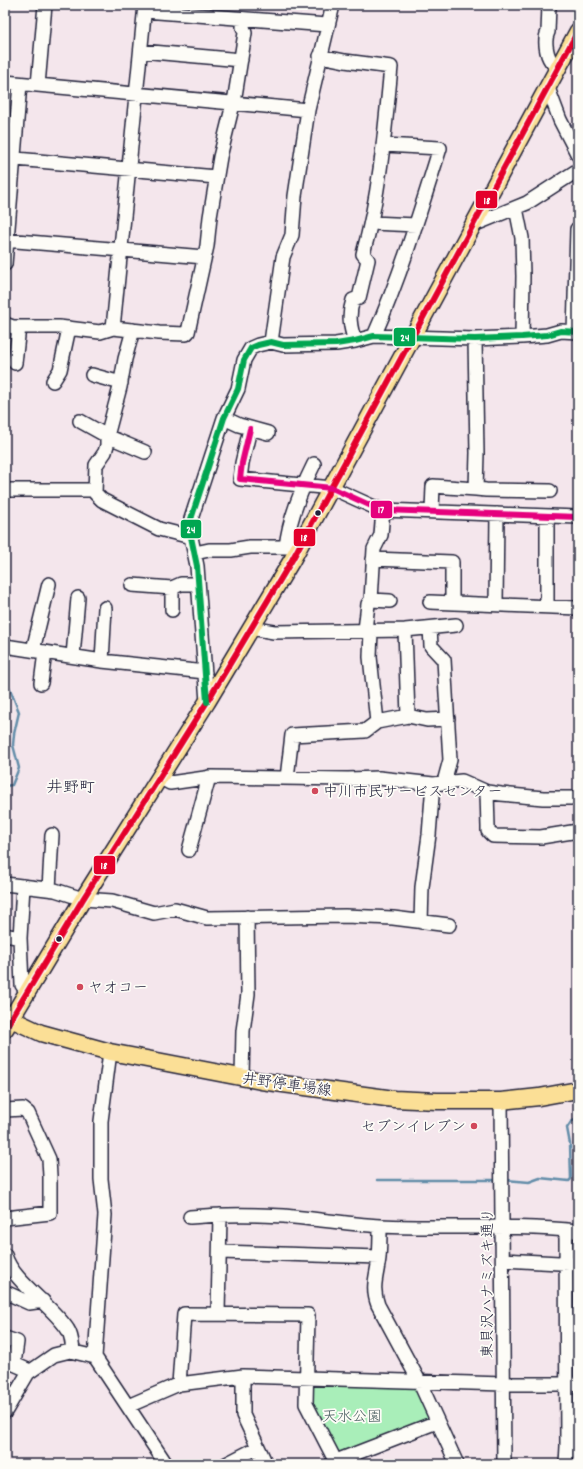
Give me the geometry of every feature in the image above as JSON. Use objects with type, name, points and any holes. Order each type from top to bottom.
[{"type":"main road","points":[[7,1020],[28,993],[83,899],[207,702],[304,539],[558,68],[573,53],[578,31]]},
{"type":"main road","name":"井野停車場線","points":[[7,1020],[41,1033],[110,1052],[242,1077],[394,1099],[501,1101],[539,1097],[578,1090]]},
{"type":"street","points":[[38,85],[45,5]]},
{"type":"street","points":[[271,342],[283,258],[292,235],[296,189],[308,110],[327,25],[333,5]]},
{"type":"street","points":[[549,5],[547,51],[551,61],[558,68]]},
{"type":"street","points":[[113,328],[145,8],[244,19],[327,25]]},
{"type":"street","points":[[5,324],[19,327],[59,327],[100,332],[113,328],[166,333],[186,334],[188,332],[204,257],[223,141],[234,103],[245,34],[243,27],[244,19]]},
{"type":"street","points":[[141,51],[241,60]]},
{"type":"street","points":[[320,56],[390,67],[384,145],[372,223],[362,254],[368,260],[359,298],[353,300],[350,310],[350,325],[355,341]]},
{"type":"street","points":[[5,82],[308,110]]},
{"type":"street","points":[[5,264],[9,159],[20,84]]},
{"type":"street","points":[[548,88],[560,120],[578,155]]},
{"type":"street","points":[[374,336],[388,304],[416,224],[440,148],[384,145]]},
{"type":"street","points":[[9,159],[216,177]]},
{"type":"street","points":[[473,224],[527,204],[578,170]]},
{"type":"street","points":[[516,208],[522,238],[524,276],[522,337]]},
{"type":"street","points":[[372,223],[416,224]]},
{"type":"street","points":[[207,702],[195,553],[191,537],[191,519],[224,418],[238,389],[246,354],[251,348],[271,342],[283,345],[328,344],[355,341],[374,336],[476,339],[547,335],[561,331],[576,332],[577,229]]},
{"type":"street","points":[[6,240],[204,257]]},
{"type":"street","points":[[15,363],[19,327]]},
{"type":"street","points":[[53,381],[60,370],[69,328]]},
{"type":"street","points":[[133,330],[104,452],[96,465],[94,490],[102,500],[159,529],[191,537]]},
{"type":"street","points":[[476,339],[476,489]]},
{"type":"street","points":[[92,375],[121,383]]},
{"type":"street","points":[[224,418],[250,429],[268,433]]},
{"type":"street","points":[[80,421],[107,436],[145,452]]},
{"type":"street","points":[[250,429],[240,479],[332,488],[383,510],[578,517]]},
{"type":"street","points":[[195,553],[209,550],[231,550],[250,547],[286,547],[288,535],[304,486],[314,464]]},
{"type":"street","points":[[432,511],[433,486],[486,490],[550,491]]},
{"type":"street","points":[[5,490],[94,490]]},
{"type":"street","points":[[377,722],[370,657],[368,604],[371,600],[374,549],[381,535],[383,510]]},
{"type":"street","points":[[496,604],[497,514]]},
{"type":"street","points":[[547,516],[547,606]]},
{"type":"street","points":[[288,535],[293,535],[304,539]]},
{"type":"street","points":[[373,559],[452,562],[452,603]]},
{"type":"street","points":[[41,683],[39,651],[49,584]]},
{"type":"street","points":[[132,585],[172,588],[181,584],[198,584]]},
{"type":"street","points":[[172,588],[172,610]]},
{"type":"street","points":[[73,656],[78,598]]},
{"type":"street","points":[[371,600],[390,601]]},
{"type":"street","points":[[430,602],[578,608]]},
{"type":"street","points":[[102,661],[105,608]]},
{"type":"street","points":[[251,628],[274,632],[405,630],[456,625]]},
{"type":"street","points":[[421,922],[422,886],[438,783],[450,760],[444,660],[431,646],[430,628]]},
{"type":"street","points":[[405,630],[408,716]]},
{"type":"street","points":[[5,646],[102,661],[205,672]]},
{"type":"street","points":[[287,778],[292,735],[365,730],[377,722],[408,716],[427,720],[448,719]]},
{"type":"street","points":[[159,778],[170,783],[209,778],[379,778],[438,783],[462,781],[487,792],[543,798],[578,798]]},
{"type":"street","points":[[189,850],[209,778]]},
{"type":"street","points":[[487,792],[488,831],[493,836],[541,837],[578,831]]},
{"type":"street","points":[[49,889],[52,835]]},
{"type":"street","points":[[5,884],[55,890],[83,899],[112,901],[154,913],[175,909],[207,918],[345,916],[393,918],[449,925]]},
{"type":"street","points":[[23,886],[20,938],[22,985],[28,993]]},
{"type":"street","points":[[242,1077],[243,1031],[248,994],[247,917]]},
{"type":"street","points":[[5,935],[20,938]]},
{"type":"street","points":[[110,1052],[101,1121],[101,1179],[105,1215],[95,1357],[166,1464]]},
{"type":"street","name":"東貝沢ハナミズキ通り","points":[[501,1101],[504,1464]]},
{"type":"street","points":[[5,1110],[23,1110],[28,1113],[49,1159],[50,1213],[5,1218]]},
{"type":"street","points":[[218,1314],[220,1215]]},
{"type":"street","points":[[190,1217],[220,1215],[282,1216],[380,1226],[503,1226],[572,1230],[573,1446],[566,1464]]},
{"type":"street","points":[[380,1226],[379,1257],[374,1289],[375,1297],[419,1382],[457,1464]]},
{"type":"street","points":[[220,1252],[379,1257]]},
{"type":"street","points":[[5,1255],[12,1270],[69,1331],[73,1351]]},
{"type":"street","points":[[503,1260],[572,1264]]},
{"type":"street","points":[[5,1292],[29,1303],[42,1301]]},
{"type":"street","points":[[179,1384],[184,1314],[308,1315],[306,1404],[336,1462],[437,1422]]},
{"type":"street","points":[[5,1338],[17,1342],[14,1364],[30,1371]]},
{"type":"street","points":[[5,1412],[28,1373],[54,1355],[73,1351],[95,1357]]},
{"type":"street","points":[[128,1406],[179,1384],[243,1376],[419,1382],[573,1384]]},
{"type":"street","points":[[243,1376],[243,1416],[257,1448],[266,1464]]},
{"type":"street","points":[[226,1464],[257,1448]]},
{"type":"green space","name":"天水公園","points":[[310,1384],[415,1385],[431,1418],[340,1455],[311,1407]]},
{"type":"waterway","points":[[5,653],[8,684],[19,712],[13,745],[19,768],[12,785],[5,786]]},
{"type":"waterway","points":[[506,1180],[529,1182],[540,1178],[569,1181],[571,1179],[570,1144],[567,1128],[571,1122],[578,1118]]},
{"type":"waterway","points":[[377,1180],[499,1180]]},
{"type":"transit line","name":"18","points":[[5,1029],[83,899],[207,702],[292,560],[578,31]]},
{"type":"transit line","name":"24","points":[[207,702],[197,566],[191,537],[191,519],[224,418],[238,389],[244,360],[251,348],[271,342],[283,345],[336,344],[374,336],[475,339],[547,335],[561,331],[578,332]]},
{"type":"transit line","name":"17","points":[[250,429],[240,479],[332,488],[383,510],[578,517]]},
{"type":"place","name":"中川市民サービスセンター","points":[[315,791]]},
{"type":"place","name":"ヤオコー","points":[[80,987]]},
{"type":"place","name":"セブンイレブン","points":[[474,1126]]},
{"type":"district","name":"井野町","points":[[71,786]]}]
